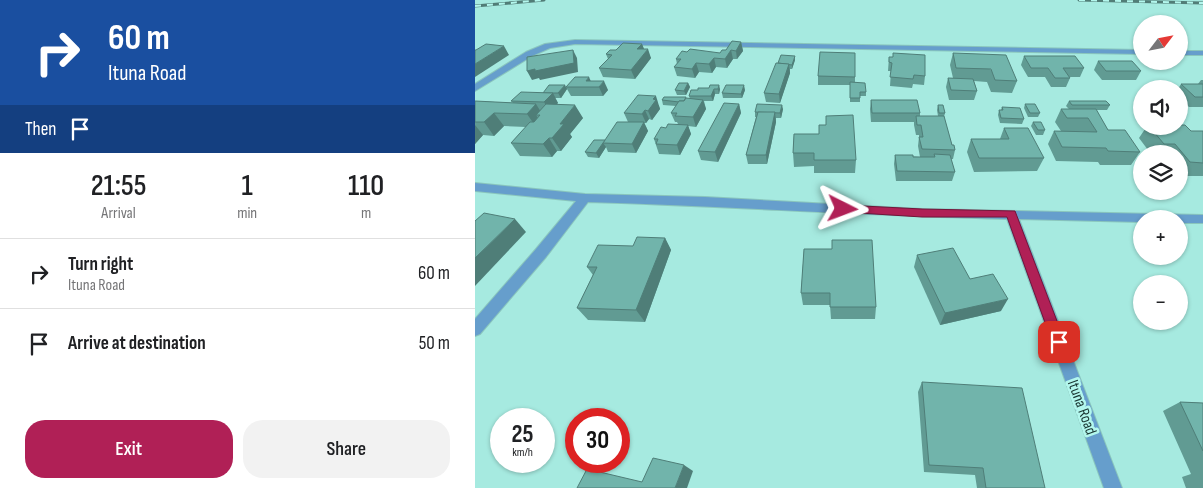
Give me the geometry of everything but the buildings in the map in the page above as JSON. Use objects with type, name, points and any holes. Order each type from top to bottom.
[{"type":"street","points":[[475,88],[529,54],[548,46],[575,42],[1133,52]]},
{"type":"street","points":[[1188,53],[1203,53]]},
{"type":"street","points":[[475,187],[585,198],[705,201],[922,213],[1203,219]]},
{"type":"street","points":[[475,329],[541,253],[585,198]]},
{"type":"street","name":"Ituna Road","points":[[1011,214],[1113,488]]},
{"type":"railway","points":[[475,6],[544,0]]},
{"type":"railway","points":[[1079,0],[1203,3]]},
{"type":"route","points":[[843,209],[922,213],[1011,214],[1059,342]]}]
